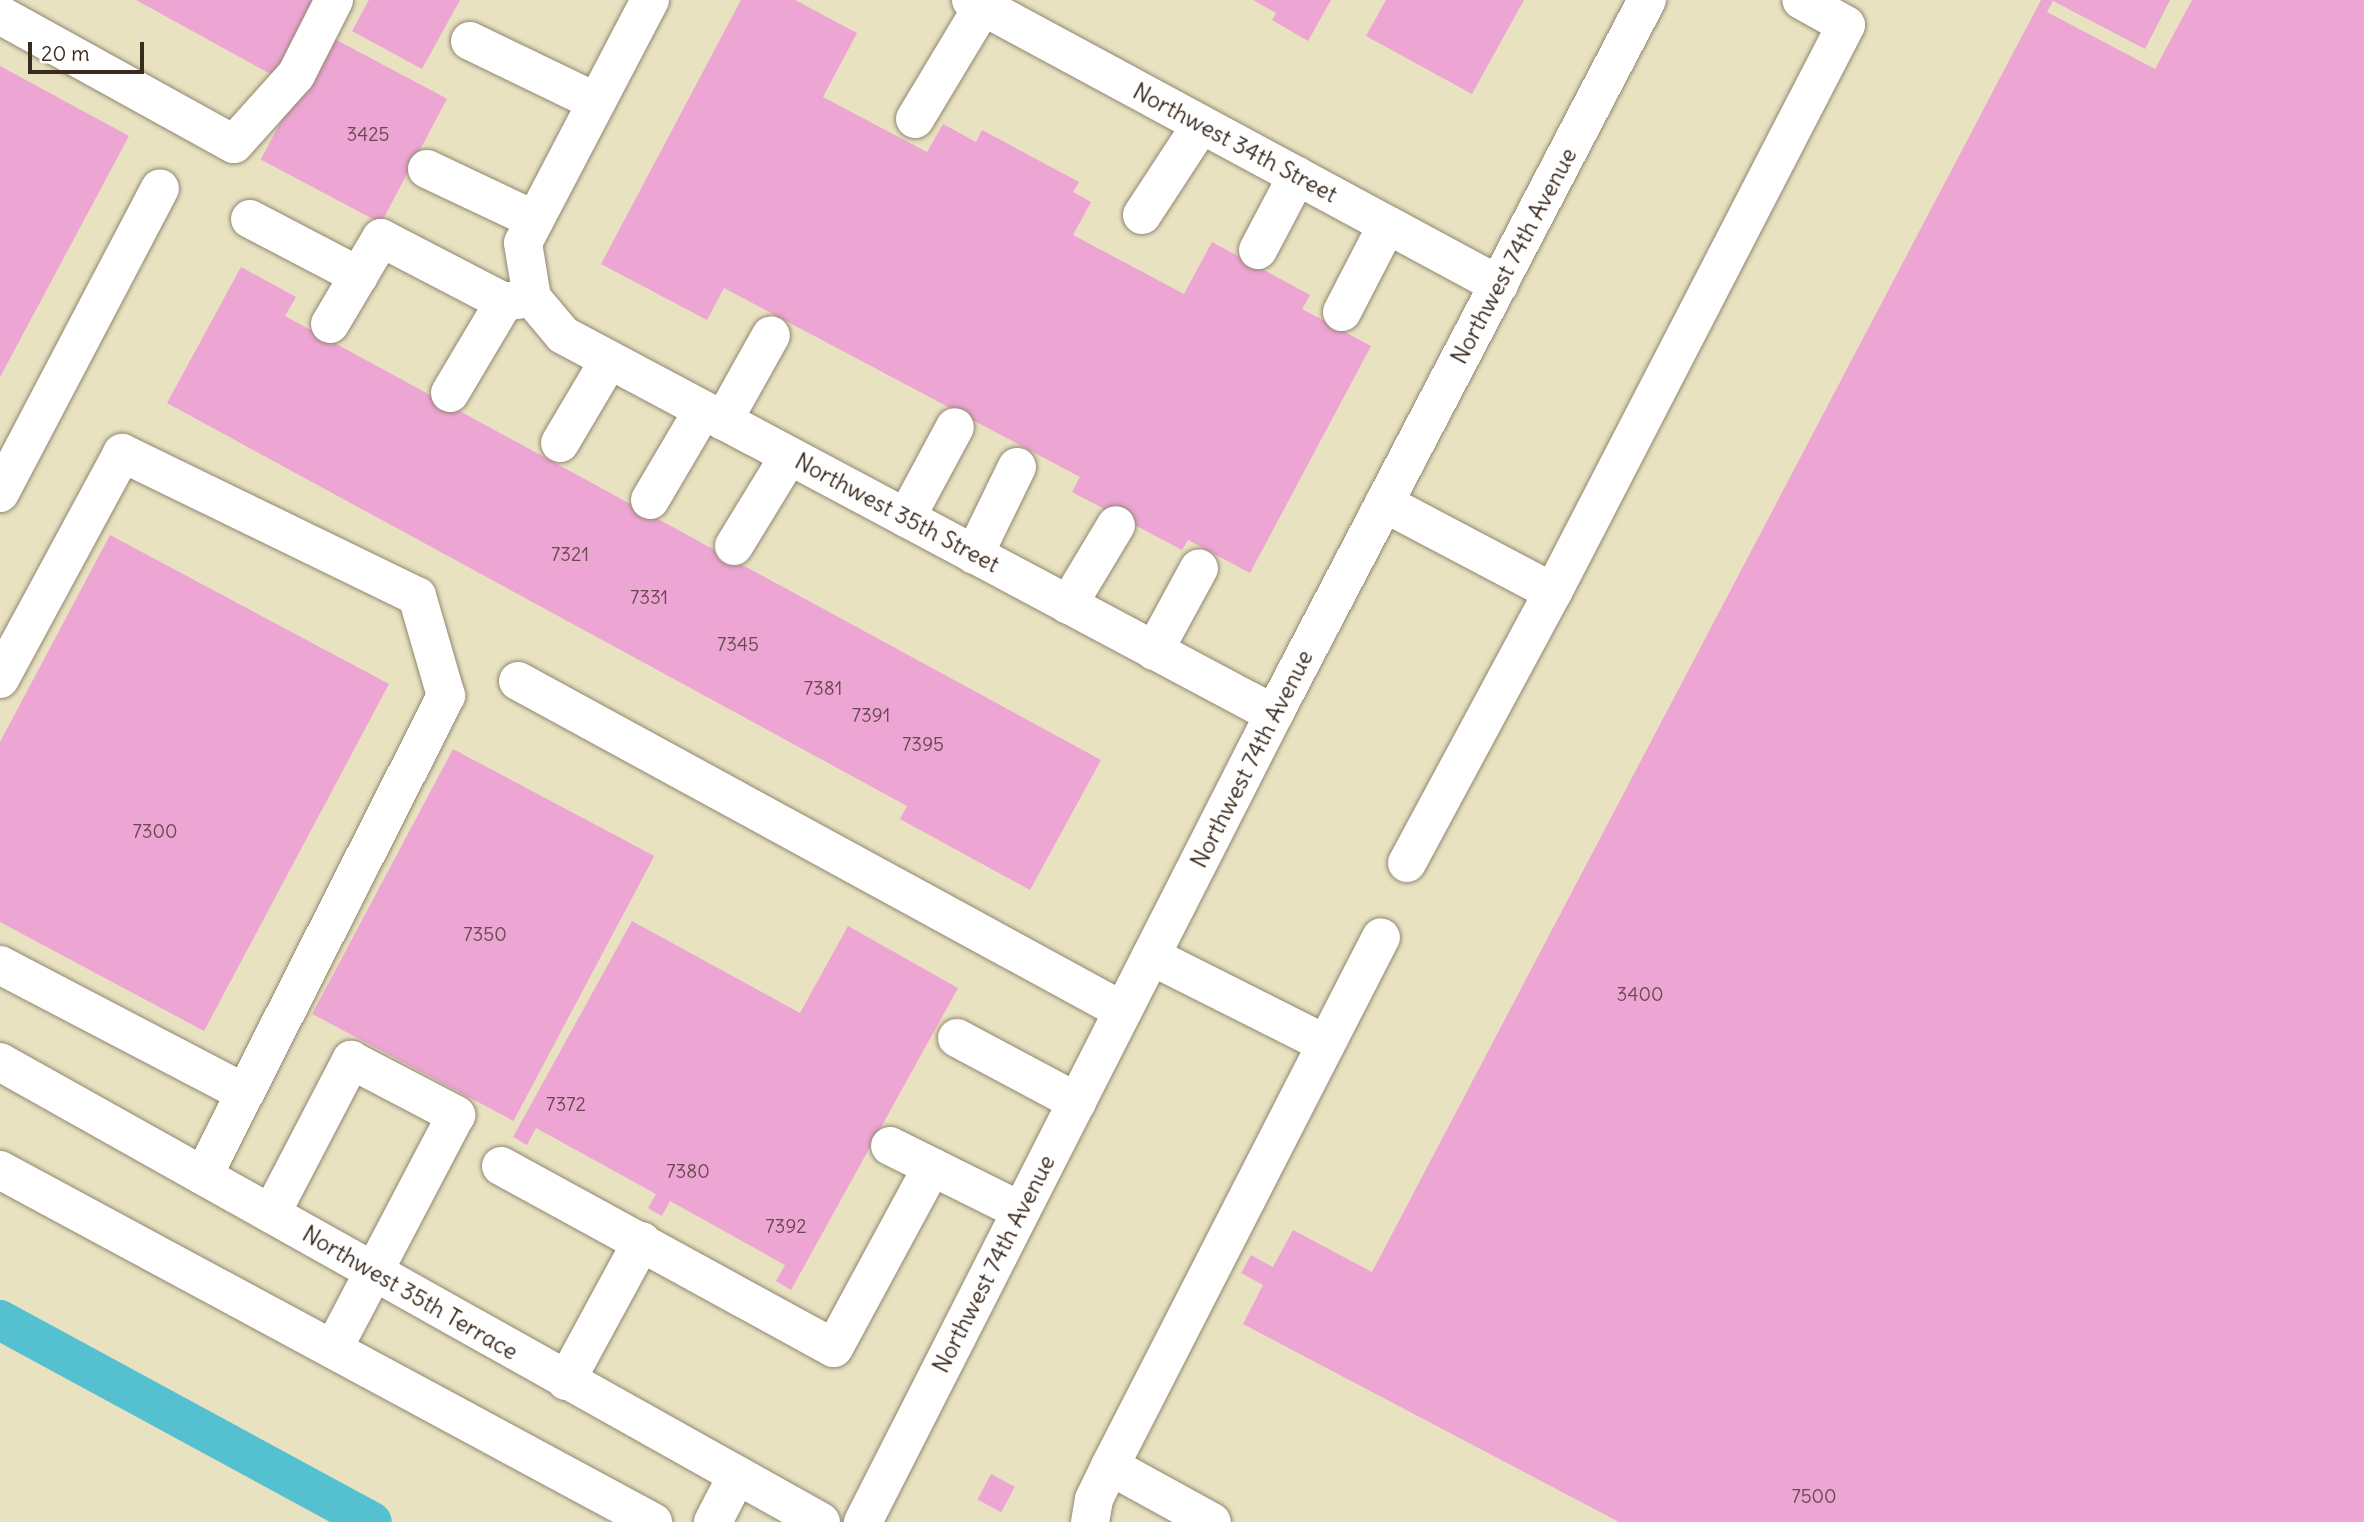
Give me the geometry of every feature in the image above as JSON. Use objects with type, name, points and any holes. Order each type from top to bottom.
[{"type":"street","points":[[0,15],[234,144],[296,75],[334,0]]},
{"type":"street","points":[[450,393],[518,300],[523,243],[650,0]]},
{"type":"street","name":"Northwest 74th Avenue","points":[[863,1522],[1274,714],[1647,0]]},
{"type":"street","points":[[1407,863],[1553,592],[1846,25],[1801,0]]},
{"type":"street","points":[[915,119],[977,3]]},
{"type":"street","name":"Northwest 34th Street","points":[[977,3],[1499,285]]},
{"type":"street","points":[[470,41],[596,102]]},
{"type":"street","points":[[1142,215],[1201,125]]},
{"type":"street","points":[[427,169],[534,220]]},
{"type":"street","points":[[1258,250],[1297,176]]},
{"type":"street","points":[[0,493],[160,188]]},
{"type":"street","points":[[250,219],[359,276]]},
{"type":"street","points":[[1342,312],[1387,225]]},
{"type":"street","points":[[330,324],[381,238],[518,300]]},
{"type":"street","name":"Northwest 35th Street","points":[[518,300],[563,335],[1274,714]]},
{"type":"street","points":[[650,500],[771,335]]},
{"type":"street","points":[[560,443],[609,360]]},
{"type":"street","points":[[906,518],[955,427]]},
{"type":"street","points":[[0,679],[122,453],[417,596],[446,696],[203,1176]]},
{"type":"street","points":[[734,546],[789,456]]},
{"type":"street","points":[[974,555],[1017,467]]},
{"type":"street","points":[[1384,503],[1553,592]]},
{"type":"street","points":[[1068,605],[1116,525]]},
{"type":"street","points":[[1154,651],[1199,568]]},
{"type":"street","points":[[518,681],[1123,1012]]},
{"type":"street","points":[[1090,1522],[1094,1499],[1110,1466],[1381,937]]},
{"type":"street","points":[[1151,956],[1326,1044]]},
{"type":"street","points":[[0,965],[245,1093]]},
{"type":"street","points":[[957,1038],[1077,1102]]},
{"type":"street","points":[[271,1214],[351,1060],[456,1115],[333,1349]]},
{"type":"street","name":"Northwest 35th Terrace","points":[[0,1062],[821,1522]]},
{"type":"street","points":[[890,1146],[1021,1211]]},
{"type":"street","points":[[501,1166],[834,1348],[932,1167]]},
{"type":"street","points":[[0,1170],[653,1522]]},
{"type":"street","points":[[566,1381],[642,1241]]},
{"type":"street","points":[[1110,1466],[1212,1522]]},
{"type":"street","points":[[713,1522],[737,1475]]},
{"type":"building","points":[[136,0],[318,0],[276,77]]},
{"type":"building","points":[[369,0],[460,0],[422,69],[352,31]]},
{"type":"building","points":[[741,0],[795,0],[857,33],[823,97],[927,152],[943,124],[976,142],[982,130],[1079,182],[1073,192],[1091,202],[1073,235],[1184,294],[1212,242],[1310,295],[1302,309],[1371,346],[1250,573],[1188,540],[1182,550],[1072,492],[1080,477],[724,288],[707,320],[601,264]]},
{"type":"building","points":[[1253,0],[1331,0],[1308,41],[1272,20],[1276,13]]},
{"type":"building","points":[[1386,0],[1524,0],[1472,94],[1366,36]]},
{"type":"building","points":[[2041,0],[2170,0],[2145,49],[2053,1],[2047,12],[2155,69],[2192,0],[2364,0],[2364,1522],[1619,1522],[1243,1324],[1263,1285],[1241,1273],[1251,1255],[1273,1267],[1293,1230],[1372,1272]]},
{"type":"building","points":[[327,35],[447,99],[381,223],[261,159]]},
{"type":"building","points":[[0,66],[129,136],[0,377]]},
{"type":"building","points":[[241,267],[296,297],[285,316],[1101,760],[1030,890],[900,819],[907,806],[167,403]]},
{"type":"building","points":[[110,535],[389,684],[204,1031],[0,922],[0,742]]},
{"type":"building","points":[[453,749],[654,856],[513,1121],[312,1014]]},
{"type":"building","points":[[632,921],[800,1013],[848,926],[958,988],[791,1290],[776,1281],[785,1265],[670,1201],[662,1216],[648,1208],[656,1194],[536,1128],[527,1145],[513,1137]]},
{"type":"building","points":[[991,1474],[1015,1487],[1001,1512],[977,1500]]},
{"type":"waterway","points":[[0,1320],[372,1522]]}]
